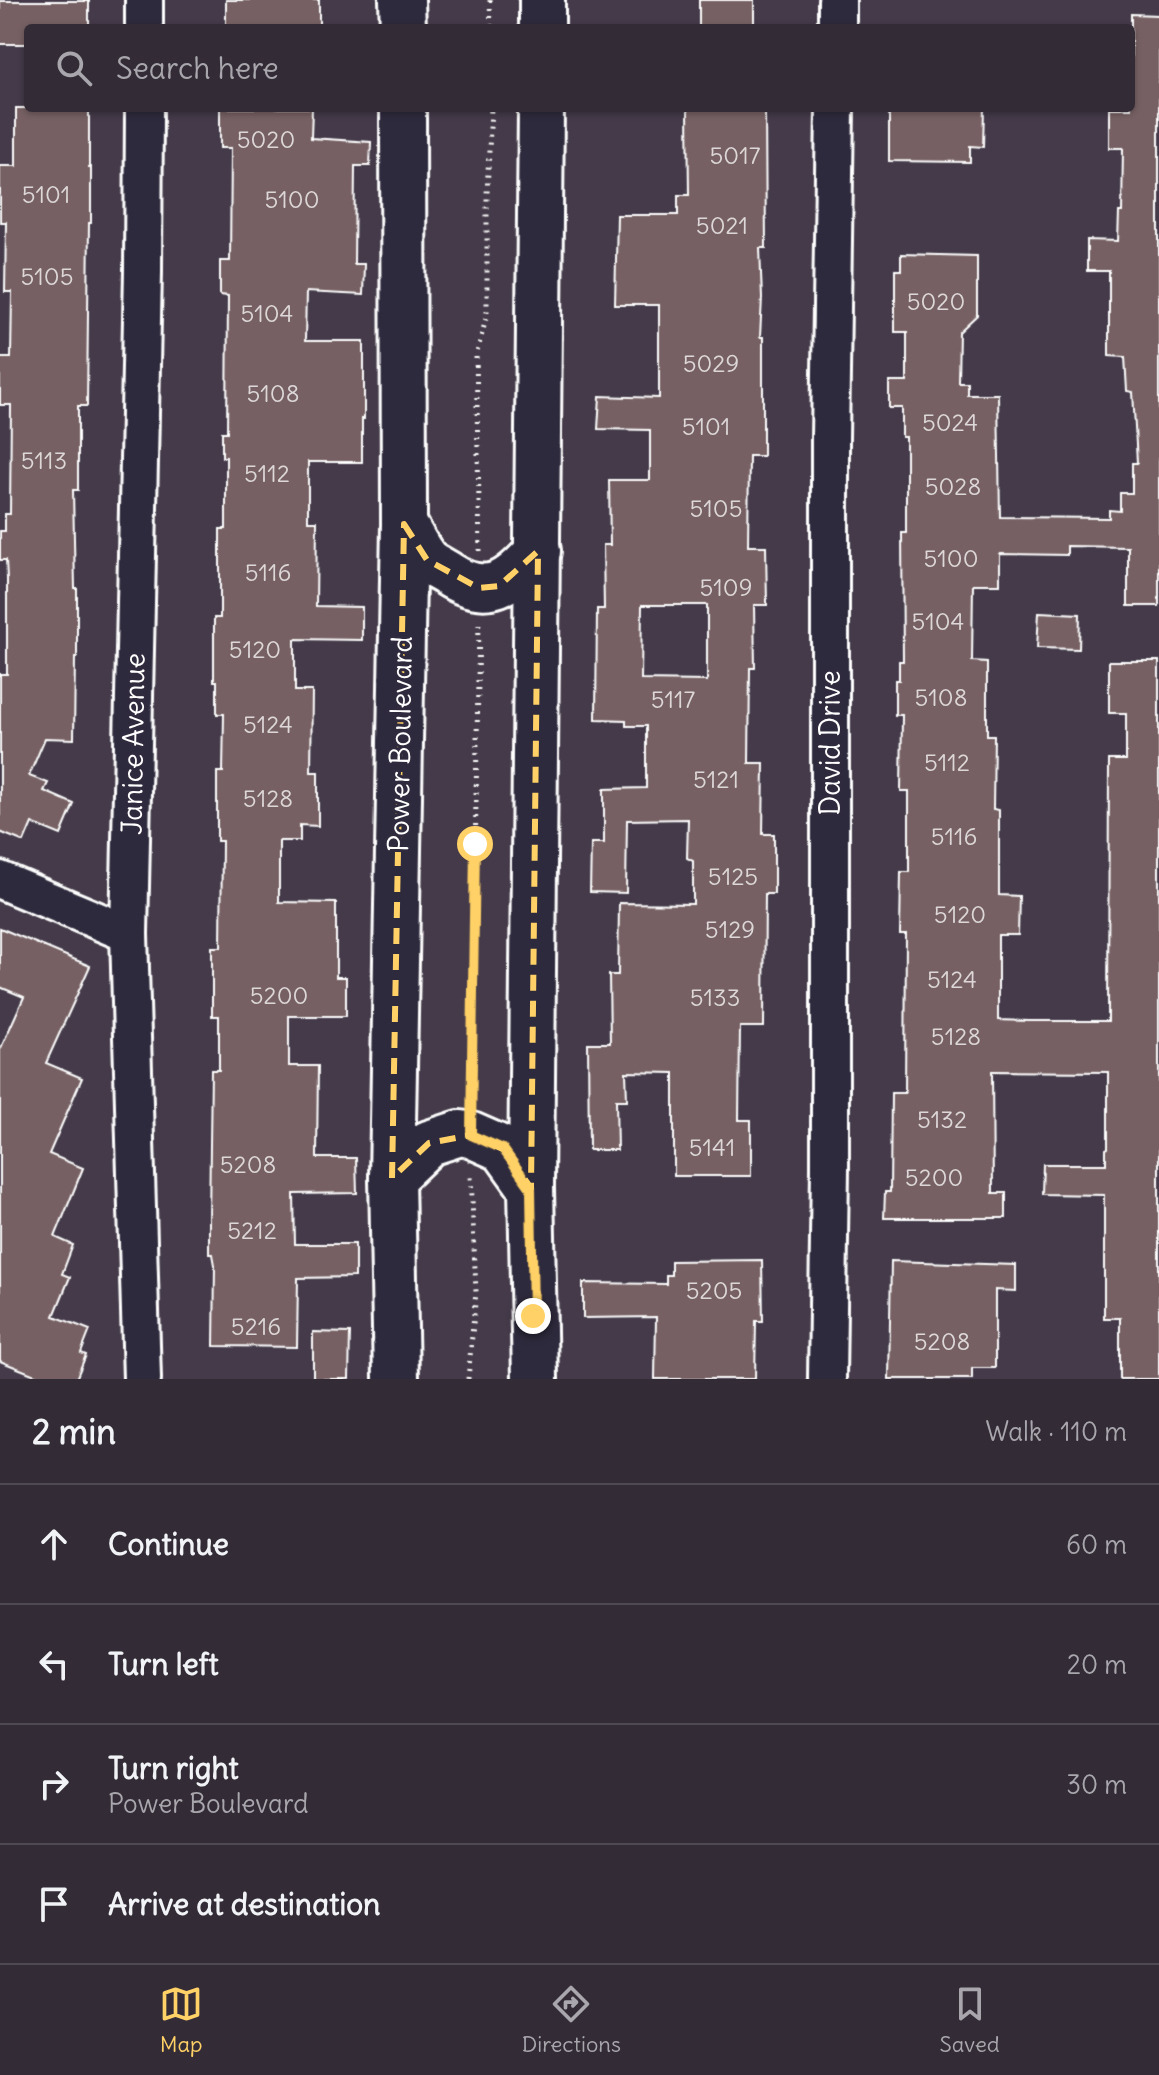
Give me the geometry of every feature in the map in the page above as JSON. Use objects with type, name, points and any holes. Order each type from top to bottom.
[{"type":"street","points":[[144,0],[144,24]]},
{"type":"street","points":[[402,0],[403,24]]},
{"type":"street","points":[[542,0],[542,24]]},
{"type":"street","points":[[837,0],[837,24]]},
{"type":"street","name":"Janice Avenue","points":[[142,1379],[129,934],[144,112]]},
{"type":"street","name":"Power Boulevard","points":[[396,1379],[392,1178],[404,524],[403,112]]},
{"type":"street","points":[[535,1379],[531,1188],[541,112]]},
{"type":"street","name":"David Drive","points":[[827,1379],[830,439],[835,112]]},
{"type":"street","points":[[404,524],[427,560],[459,582],[479,588],[499,586],[522,570],[538,551]]},
{"type":"street","points":[[0,880],[129,934]]},
{"type":"street","points":[[392,1178],[429,1143],[460,1133],[503,1149],[531,1188]]},
{"type":"path","points":[[490,0],[491,24]]},
{"type":"path","points":[[468,1379],[476,1292],[471,1135],[480,547],[476,356],[487,315],[491,112]]},
{"type":"highlighted area","points":[[404,524],[427,560],[479,588],[499,586],[538,551],[531,1188],[503,1149],[471,1135],[429,1143],[392,1178]]},
{"type":"building","points":[[226,0],[319,0],[319,24],[226,24]]},
{"type":"building","points":[[699,0],[754,0],[754,24],[699,24]]},
{"type":"building","points":[[0,1],[89,1],[89,24],[24,24],[24,44],[0,44]]},
{"type":"building","points":[[1131,14],[1159,15],[1159,606],[1128,606],[1128,547],[1067,546],[1067,555],[1000,554],[1000,584],[973,584],[972,661],[987,662],[987,735],[994,735],[993,809],[999,810],[999,895],[1019,896],[1018,935],[998,935],[998,1020],[1108,1021],[1109,760],[1126,760],[1126,713],[1109,713],[1109,661],[1159,661],[1159,1379],[1120,1379],[1120,1318],[1104,1318],[1104,1195],[1042,1194],[1043,1164],[1106,1164],[1108,1072],[992,1071],[993,1193],[1006,1193],[1006,1218],[884,1218],[885,1192],[890,1192],[891,1093],[905,1093],[906,934],[900,934],[901,872],[909,872],[909,791],[901,791],[902,715],[895,715],[895,680],[899,680],[899,661],[903,661],[902,533],[906,533],[906,437],[902,437],[902,408],[889,408],[889,382],[907,382],[907,332],[895,332],[895,270],[901,270],[901,254],[977,256],[977,315],[959,332],[958,382],[967,382],[967,394],[998,394],[1000,517],[1109,518],[1109,510],[1120,511],[1120,493],[1132,493],[1132,463],[1137,463],[1133,392],[1127,391],[1125,357],[1109,356],[1109,271],[1087,271],[1087,240],[1118,241],[1119,212],[1122,212],[1123,148],[1109,148],[1109,112],[1135,112],[1135,24],[1131,24]]},
{"type":"building","points":[[16,108],[24,108],[24,112],[89,112],[91,223],[87,406],[78,406],[78,490],[73,490],[77,588],[74,739],[45,738],[29,776],[48,783],[44,791],[74,804],[61,835],[32,823],[24,842],[0,832],[0,674],[7,674],[7,579],[6,560],[0,560],[0,531],[5,531],[5,514],[10,514],[11,405],[0,405],[0,358],[11,358],[12,292],[5,292],[6,222],[0,222],[0,166],[16,166]]},
{"type":"building","points":[[220,112],[312,112],[311,138],[371,142],[370,166],[355,166],[354,264],[364,264],[363,295],[306,292],[305,341],[364,341],[364,419],[362,462],[308,462],[308,521],[317,521],[316,606],[362,607],[362,640],[295,639],[295,691],[312,691],[311,772],[318,772],[318,826],[300,825],[300,841],[279,841],[279,902],[336,903],[336,977],[346,977],[346,1016],[289,1016],[289,1066],[318,1066],[317,1158],[356,1158],[357,1193],[294,1194],[295,1244],[355,1244],[355,1277],[298,1278],[297,1347],[214,1346],[215,1265],[213,1254],[209,1254],[211,1070],[219,1070],[219,1016],[212,1016],[212,947],[221,947],[222,841],[217,841],[217,772],[223,772],[224,714],[217,714],[214,618],[220,618],[220,529],[226,529],[226,457],[222,457],[222,432],[227,432],[228,296],[220,295],[220,261],[230,261],[231,148],[220,148]]},
{"type":"building","points":[[688,112],[765,112],[766,248],[760,248],[763,456],[749,456],[748,546],[766,546],[767,605],[754,605],[755,668],[750,668],[749,763],[764,763],[763,834],[774,834],[774,894],[765,894],[764,1027],[740,1027],[739,1120],[751,1120],[751,1176],[674,1176],[674,1073],[626,1072],[627,1100],[616,1100],[617,1150],[589,1150],[588,1043],[610,1043],[609,975],[618,975],[619,903],[693,904],[693,861],[687,858],[688,819],[627,820],[626,893],[590,892],[591,843],[604,843],[604,789],[646,788],[646,726],[626,726],[626,720],[596,719],[597,609],[604,609],[603,545],[610,545],[609,480],[650,480],[650,430],[598,429],[600,396],[659,398],[659,305],[615,305],[617,215],[678,215],[678,195],[689,195]],"holes":[[[642,605],[707,605],[707,681],[641,680]]]},
{"type":"building","points":[[889,112],[984,112],[983,147],[970,146],[970,162],[889,161]]},
{"type":"building","points":[[1039,612],[1080,614],[1079,649],[1037,648]]},
{"type":"building","points":[[0,928],[90,966],[46,1063],[82,1078],[49,1154],[83,1168],[55,1237],[73,1245],[62,1274],[70,1277],[54,1316],[90,1330],[81,1353],[86,1355],[76,1379],[45,1379],[0,1361],[0,1050],[24,997],[0,987]]},
{"type":"building","points":[[762,1260],[763,1321],[756,1321],[755,1379],[655,1379],[656,1317],[583,1318],[583,1283],[666,1284],[666,1275],[671,1275],[671,1261]]},
{"type":"building","points":[[891,1261],[1016,1265],[1016,1291],[995,1290],[995,1368],[972,1368],[972,1379],[889,1379]]},
{"type":"building","points":[[313,1332],[350,1333],[349,1379],[313,1379]]},
{"type":"route","points":[[475,844],[471,1135],[503,1149],[531,1188],[533,1316]]}]
